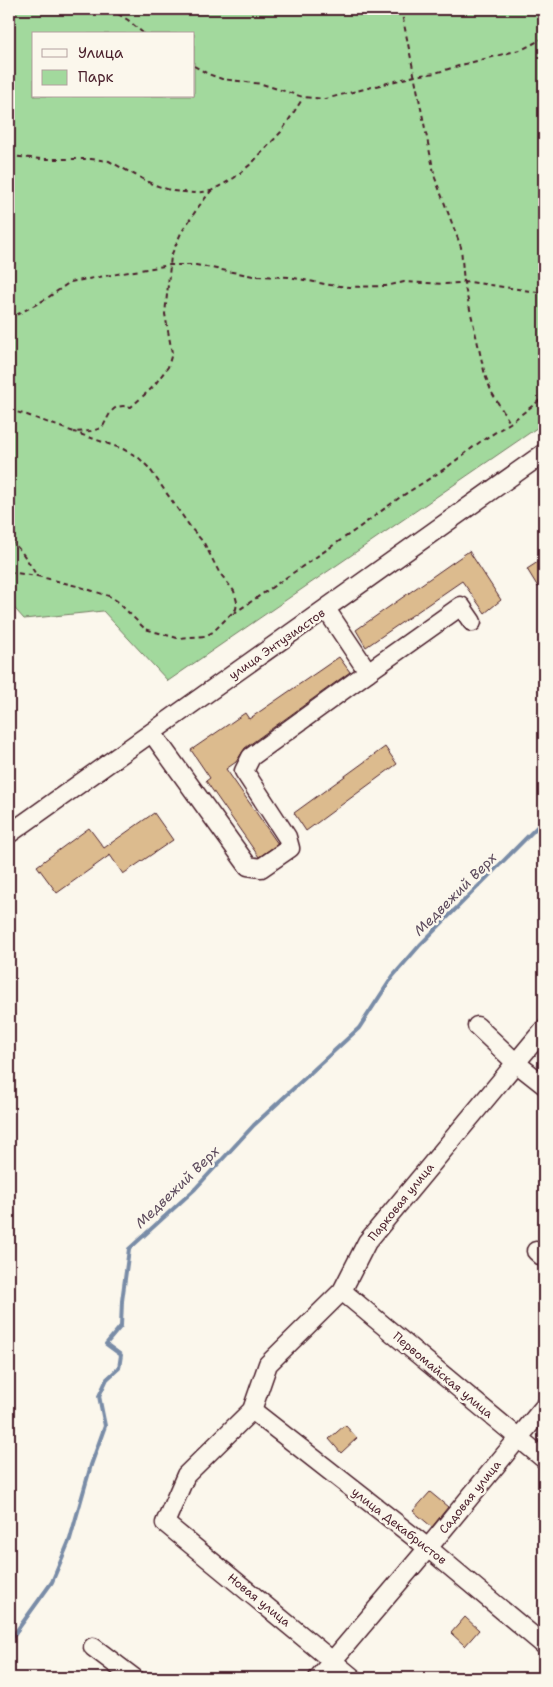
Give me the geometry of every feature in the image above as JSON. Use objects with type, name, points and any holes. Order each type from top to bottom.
[{"type":"street","name":"улица Энтузиастов","points":[[9,834],[544,453]]},
{"type":"street","points":[[152,733],[248,866],[261,868],[290,848],[288,837],[244,770],[251,757],[461,606],[472,622]]},
{"type":"street","points":[[326,609],[368,672]]},
{"type":"street","points":[[477,1026],[516,1063],[544,1085]]},
{"type":"street","name":"Парковая улица","points":[[165,1523],[186,1475],[252,1410],[268,1364],[342,1291],[367,1242],[544,1029]]},
{"type":"street","name":"Первомайская улица","points":[[342,1291],[544,1459]]},
{"type":"street","name":"Садовая улица","points":[[318,1678],[544,1407]]},
{"type":"street","name":"улица Декабристов","points":[[252,1410],[428,1548],[544,1645]]},
{"type":"street","name":"Новая улица","points":[[165,1523],[353,1678]]},
{"type":"street","points":[[93,1647],[134,1678]]},
{"type":"path","points":[[110,9],[128,20],[142,32]]},
{"type":"path","points":[[400,9],[435,178],[460,247],[464,283],[485,374],[492,393],[510,424]]},
{"type":"path","points":[[195,67],[222,79],[262,84],[303,97],[325,99],[415,76],[436,73],[523,49],[544,38]]},
{"type":"path","points":[[74,432],[102,428],[114,407],[120,405],[131,407],[153,387],[168,367],[172,353],[165,314],[171,256],[181,233],[211,191],[234,178],[262,153],[281,132],[303,97]]},
{"type":"path","points":[[9,156],[109,161],[152,184],[173,192],[194,193],[211,191]]},
{"type":"path","points":[[9,319],[46,299],[70,282],[170,265],[196,265],[253,276],[289,277],[349,287],[386,286],[404,282],[464,283],[544,293]]},
{"type":"path","points":[[9,572],[37,576],[109,596],[117,601],[145,629],[177,638],[205,636],[399,498],[446,468],[480,442],[510,424],[544,397]]},
{"type":"path","points":[[9,410],[123,449],[138,458],[148,468],[204,543],[219,572],[234,591],[237,602],[236,609],[231,616]]},
{"type":"path","points":[[9,542],[14,544],[37,576]]},
{"type":"green space","points":[[9,9],[544,9],[544,423],[168,681],[103,611],[24,619],[9,602]]},
{"type":"building","points":[[469,551],[501,600],[485,613],[462,581],[366,647],[356,630]]},
{"type":"building","points":[[544,558],[544,583],[538,587],[527,569]]},
{"type":"building","points":[[339,657],[350,672],[245,748],[236,762],[226,769],[278,844],[259,857],[206,781],[210,778],[191,750],[245,713],[249,719]]},
{"type":"building","points":[[385,747],[397,764],[306,831],[294,813]]},
{"type":"building","points":[[154,813],[173,840],[123,874],[110,855],[57,893],[37,866],[89,828],[104,848]]},
{"type":"building","points":[[345,1425],[357,1438],[341,1453],[329,1439]]},
{"type":"building","points":[[430,1492],[448,1507],[432,1527],[413,1511]]},
{"type":"building","points":[[465,1617],[479,1630],[465,1646],[451,1633]]},
{"type":"waterway","name":"Медвежий Верх","points":[[9,1649],[13,1636],[52,1582],[70,1539],[91,1465],[105,1426],[99,1396],[107,1379],[119,1368],[121,1355],[106,1344],[121,1326],[122,1301],[129,1249],[195,1189],[254,1125],[359,1028],[393,976],[420,945],[544,820]]}]
